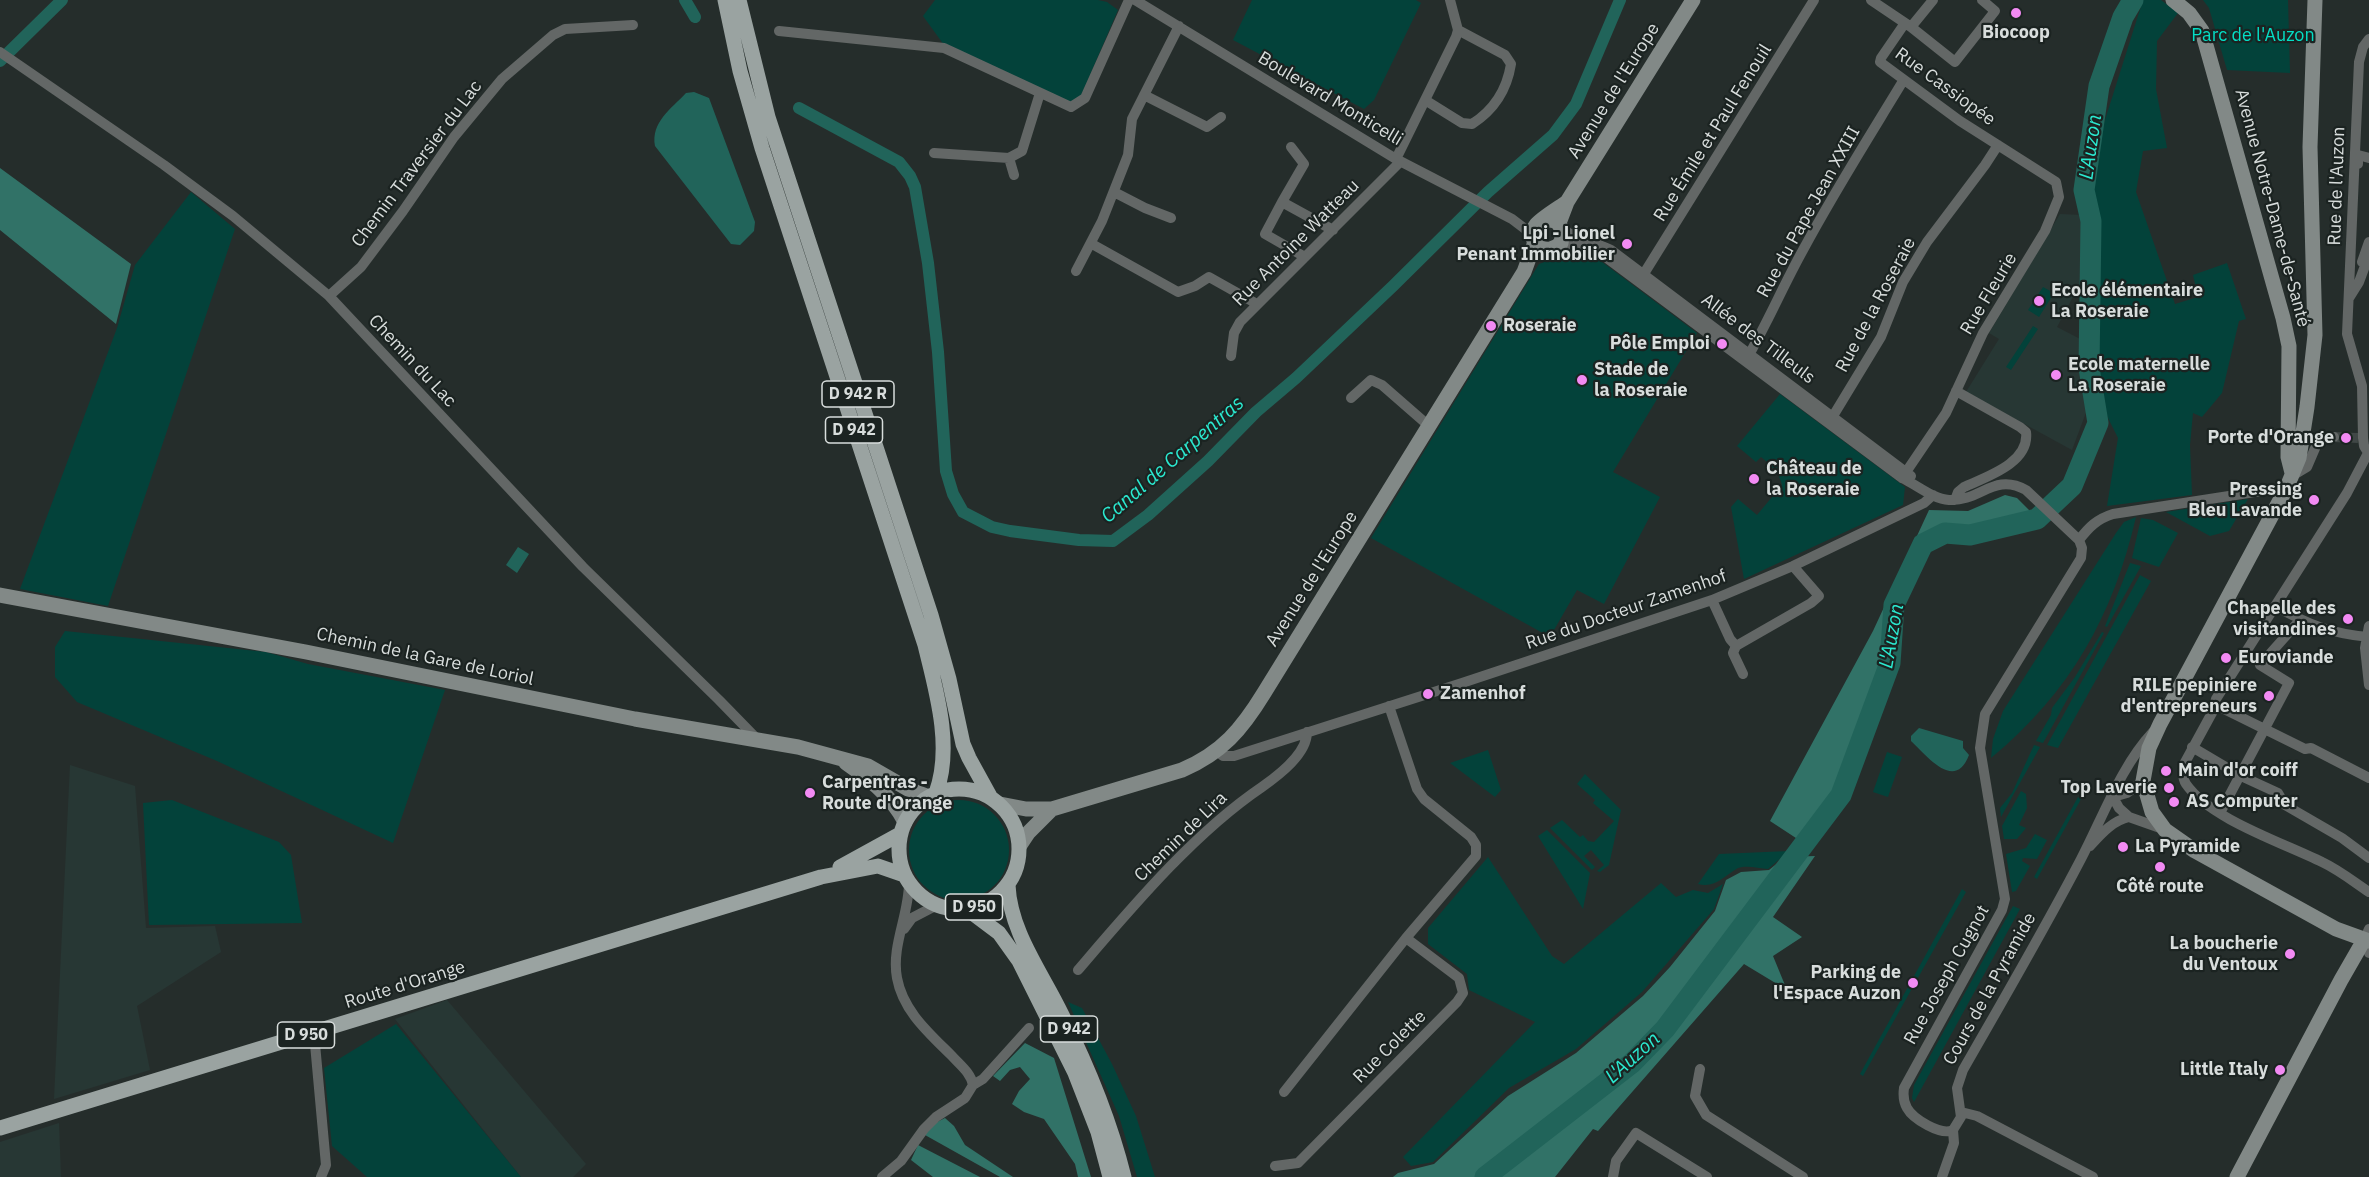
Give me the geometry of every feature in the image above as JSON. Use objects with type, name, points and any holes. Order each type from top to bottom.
[{"type":"main road","points":[[717,0],[733,43]]},
{"type":"main road","name":"D 942","points":[[725,0],[733,43],[762,148],[925,645],[936,694],[941,732],[942,772],[932,795]]},
{"type":"main road","name":"D 942 R","points":[[739,0],[768,117],[931,615],[949,679],[963,744],[992,795]]},
{"type":"main road","name":"Avenue de l'Europe","points":[[1552,223],[1568,202],[1693,0]]},
{"type":"main road","points":[[2237,1177],[2341,980],[2368,941],[2336,929],[2195,851],[2165,830],[2152,812],[2143,781],[2149,748],[2160,724],[2290,481],[2299,458],[2314,348],[2310,147],[2315,0]]},
{"type":"main road","name":"Avenue Notre-Dame-de-Santé","points":[[2175,2],[2197,22],[2202,31],[2289,346],[2288,457],[2290,481]]},
{"type":"main road","points":[[1552,223],[1563,239],[1543,243],[1534,227],[1552,223]]},
{"type":"main road","name":"Avenue de l'Europe","points":[[992,795],[1026,809],[1052,809],[1174,773],[1199,763],[1230,741],[1251,714],[1543,243]]},
{"type":"main road","points":[[2289,346],[2302,355],[2314,348]]},
{"type":"main road","name":"Chemin de la Gare de Loriol","points":[[0,595],[306,652],[635,719],[798,747],[868,766],[908,789],[932,795]]},
{"type":"main road","name":"Chemin de la Gare de Loriol","points":[[841,760],[888,795],[895,803],[903,828]]},
{"type":"main road","points":[[932,795],[947,789],[970,789],[992,795],[1013,823],[1020,845]]},
{"type":"main road","name":"D 950","points":[[903,828],[919,803],[932,795]]},
{"type":"main road","name":"Avenue de l'Europe","points":[[1020,845],[1028,833],[1052,809]]},
{"type":"main road","points":[[903,828],[900,862],[907,879]]},
{"type":"main road","name":"Route d'Orange","points":[[821,877],[903,828]]},
{"type":"main road","name":"D 950","points":[[907,879],[917,892],[937,905],[968,909],[990,901],[1008,885],[1017,866],[1020,845]]},
{"type":"main road","name":"Route d'Orange","points":[[0,1128],[821,877],[878,866],[907,879]]},
{"type":"main road","name":"D 942","points":[[1008,885],[1010,908],[1018,932],[1062,1015],[1098,1094],[1124,1177]]},
{"type":"main road","name":"D 942","points":[[968,909],[999,933],[1024,971],[1075,1073],[1098,1132],[1110,1177]]},
{"type":"street","points":[[779,31],[944,48],[1071,107],[1085,98],[1129,0]]},
{"type":"street","name":"Boulevard Monticelli","points":[[1135,0],[1398,160],[1512,219],[1543,243]]},
{"type":"street","points":[[1425,100],[1462,123],[1472,124],[1480,119],[1505,90],[1510,64],[1505,55],[1458,30],[1450,0]]},
{"type":"street","name":"Rue Émile et Paul Fenouil","points":[[1642,278],[1814,0]]},
{"type":"street","points":[[1871,0],[1908,25],[1955,62],[1995,11],[1982,0]]},
{"type":"street","points":[[1908,25],[1933,0]]},
{"type":"street","name":"Chemin Traversier du Lac","points":[[329,296],[361,267],[454,137],[502,79],[553,35],[565,29],[633,25]]},
{"type":"street","name":"Rue Cassiopée","points":[[1908,25],[1880,62],[1903,81],[1998,146]]},
{"type":"street","points":[[1076,271],[1092,244],[1128,155],[1132,119],[1179,26]]},
{"type":"street","name":"Rue Antoine Watteau","points":[[1231,356],[1234,333],[1257,304],[1333,230],[1398,160],[1458,30]]},
{"type":"street","name":"Rue de l'Auzon","points":[[2364,446],[2366,382],[2348,334],[2358,75],[2363,47],[2369,39]]},
{"type":"street","name":"Chemin du Lac","points":[[0,52],[164,165],[233,216],[329,296],[574,558],[758,741]]},
{"type":"street","points":[[2358,75],[2369,80]]},
{"type":"street","name":"Rue du Pape Jean XXIII","points":[[1747,357],[1760,338],[1814,229],[1903,81]]},
{"type":"street","points":[[934,153],[1009,158],[1022,151],[1040,93]]},
{"type":"street","points":[[1144,95],[1207,127],[1221,117]]},
{"type":"street","name":"Rue Fleurie","points":[[1904,475],[1947,413],[1983,333],[2036,246],[2059,197],[2055,182],[1998,146]]},
{"type":"street","name":"Rue de la Roseraie","points":[[1831,420],[1881,337],[1903,282],[1927,242],[1998,146]]},
{"type":"street","points":[[1292,147],[1304,164],[1265,234],[1305,257]]},
{"type":"street","points":[[2356,150],[2369,156]]},
{"type":"street","points":[[2369,156],[2358,155],[2352,277],[2356,279],[2369,242]]},
{"type":"street","points":[[1009,158],[1014,175]]},
{"type":"street","points":[[1114,192],[1171,218]]},
{"type":"street","points":[[1282,202],[1333,230]]},
{"type":"street","name":"Boulevard Monticelli","points":[[1512,219],[1552,223]]},
{"type":"street","name":"Allée des Tilleuls","points":[[1552,223],[1582,240],[1598,243],[1611,250],[1642,278],[1928,492]]},
{"type":"street","name":"Allée des Tilleuls","points":[[1543,243],[1587,246],[1642,278]]},
{"type":"street","points":[[1092,244],[1178,292],[1195,286],[1209,277],[1257,304]]},
{"type":"street","points":[[2349,298],[2359,282],[2369,255]]},
{"type":"street","points":[[1351,398],[1371,380],[1382,385],[1429,426]]},
{"type":"street","points":[[1955,500],[1958,492],[1964,487],[2012,462],[2020,455],[2027,437],[2026,432],[2020,427],[1956,391]]},
{"type":"street","points":[[1928,492],[1947,500],[1955,500],[2007,483],[2017,485],[2079,540],[2092,524],[2101,518],[2140,508],[2290,481],[2307,467],[2319,439],[2334,437]]},
{"type":"street","points":[[2364,446],[2348,493],[2216,699],[2213,711],[2183,766],[2183,776],[2193,791],[2220,813],[2275,842],[2324,862],[2369,892]]},
{"type":"street","name":"Rue du Docteur Zamenhof","points":[[1216,752],[1223,756],[1234,756],[1712,600],[1793,566],[1924,503],[1928,492]]},
{"type":"street","name":"Rue Joseph Cugnot","points":[[1953,1130],[1939,1131],[1912,1115],[1905,1105],[1904,1088],[2002,910],[2004,899],[1980,748],[1985,714],[2081,558],[2082,548],[2079,540]]},
{"type":"street","points":[[1743,674],[1733,653],[1736,646],[1812,603],[1819,596],[1793,566]]},
{"type":"street","points":[[1712,600],[1730,639],[1736,646]]},
{"type":"street","points":[[2275,606],[2322,629],[2368,633],[2365,648],[2369,685]]},
{"type":"street","points":[[2220,813],[2289,683],[2260,665],[2300,620]]},
{"type":"street","points":[[2214,704],[2265,731],[2305,749],[2311,748],[2369,778]]},
{"type":"street","points":[[1284,1092],[1406,938],[1476,856],[1476,845],[1471,837],[1424,799],[1417,789],[1389,706]]},
{"type":"street","points":[[2085,851],[2142,744],[2160,724]]},
{"type":"street","name":"Chemin de Lira","points":[[1078,970],[1123,918],[1220,817],[1272,780],[1296,757],[1304,746],[1307,732]]},
{"type":"street","points":[[2192,747],[2241,776],[2278,793],[2285,805],[2342,838],[2369,858]]},
{"type":"street","points":[[2112,797],[2127,793],[2143,781]]},
{"type":"street","points":[[2112,797],[2121,811],[2129,817],[2165,830]]},
{"type":"street","points":[[2085,851],[2116,821],[2129,817]]},
{"type":"street","name":"Cours de la Pyramide","points":[[1961,1112],[1957,1088],[1963,1070],[2085,851]]},
{"type":"street","points":[[907,879],[909,897],[895,962],[901,995],[921,1025],[968,1073],[973,1085]]},
{"type":"street","points":[[902,932],[912,918],[937,905]]},
{"type":"street","name":"Rue Colette","points":[[1275,1166],[1298,1163],[1449,1011],[1463,993],[1459,978],[1406,938]]},
{"type":"street","points":[[882,1177],[901,1161],[930,1123],[965,1098],[973,1085],[983,1079],[1029,1028]]},
{"type":"street","points":[[314,1033],[326,1165],[321,1177]]},
{"type":"street","points":[[1700,1069],[1695,1096],[1706,1115],[1803,1177]]},
{"type":"street","points":[[1942,1177],[1954,1143],[1953,1130],[1960,1121],[1961,1112],[1977,1116],[2092,1177]]},
{"type":"street","points":[[1613,1177],[1616,1161],[1636,1133],[1707,1177]]},
{"type":"shaded area","points":[[694,92],[709,98],[755,222],[754,231],[740,245],[731,244],[655,146],[656,130],[663,116],[686,93]]},
{"type":"shaded area","points":[[0,168],[131,264],[116,324],[0,230]]},
{"type":"shaded area","points":[[2060,214],[2082,215],[2084,276],[2057,327],[2084,341],[2088,407],[2072,450],[1966,392],[1999,339],[1989,333]]},
{"type":"shaded area","points":[[2005,495],[2017,498],[2034,515],[1971,530],[1942,529],[1920,541],[1890,606],[1887,662],[1838,794],[1799,840],[1770,821],[1873,631],[1929,510],[1968,511]]},
{"type":"shaded area","points":[[518,547],[529,554],[517,573],[506,565]]},
{"type":"shaded area","points":[[1919,728],[1963,741],[1963,748],[1969,755],[1963,766],[1956,771],[1949,771],[1933,762],[1911,741],[1911,736]]},
{"type":"shaded area","points":[[70,765],[135,786],[146,928],[215,926],[221,952],[137,1006],[150,1070],[54,1099]]},
{"type":"shaded area","points":[[1815,856],[1773,917],[1802,937],[1773,956],[1787,990],[1744,964],[1598,1131],[1593,1129],[1555,1177],[1393,1177],[1398,1173],[1434,1164],[1508,1096],[1576,1053],[1643,996],[1670,967],[1715,911],[1726,880],[1741,872],[1769,870],[1785,857]]},
{"type":"shaded area","points":[[447,1000],[586,1164],[573,1177],[521,1177],[395,1019]]},
{"type":"shaded area","points":[[1025,1043],[1054,1058],[1091,1177],[1078,1177],[1075,1164],[1044,1119],[1024,1112],[1012,1104],[1019,1091],[1030,1079],[1020,1067],[1010,1070],[1000,1081],[993,1076]]},
{"type":"shaded area","points":[[945,1118],[954,1126],[965,1145],[1013,1177],[1000,1177],[925,1135],[931,1125]]},
{"type":"shaded area","points":[[59,1123],[61,1177],[0,1177],[0,1142]]},
{"type":"shaded area","points":[[918,1145],[980,1177],[933,1177],[911,1160]]},
{"type":"green space","points":[[935,0],[1098,0],[1107,2],[1118,10],[1081,96],[1071,104],[944,45],[923,16]]},
{"type":"green space","points":[[1252,0],[1416,0],[1421,3],[1374,100],[1364,109],[1233,40]]},
{"type":"green space","name":"Parc de l'Auzon","points":[[2143,0],[2161,0],[2178,13],[2157,41],[2156,89],[2167,148],[2143,151],[2136,192],[2175,304],[2198,297],[2193,275],[2227,263],[2246,319],[2239,321],[2222,393],[2202,417],[2193,413],[2190,445],[2192,495],[2107,506],[2118,438],[2104,410],[2091,344],[2099,252],[2091,164]]},
{"type":"green space","name":"Parc de l'Auzon","points":[[2203,0],[2288,0],[2290,73],[2227,70],[2209,8]]},
{"type":"green space","points":[[191,192],[235,229],[108,606],[20,589],[117,328],[135,265]]},
{"type":"green space","points":[[1572,251],[1598,259],[1697,333],[1613,472],[1660,497],[1604,604],[1577,590],[1550,637],[1371,538],[1539,264]]},
{"type":"green space","points":[[2043,287],[2054,293],[2039,317],[2028,310]]},
{"type":"green space","points":[[2033,326],[2038,329],[2011,370],[2006,367]]},
{"type":"green space","points":[[1780,394],[1905,487],[1903,505],[1744,579],[1731,507],[1738,499],[1757,515],[1782,485],[1777,473],[1768,463],[1761,457],[1756,462],[1737,446]]},
{"type":"green space","points":[[2248,499],[2229,531],[2210,536],[2166,512]]},
{"type":"green space","points":[[2136,517],[2115,587],[2101,620],[2084,650],[2066,679],[2044,707],[1991,758],[1993,739],[2003,711],[2116,533],[2124,522]]},
{"type":"green space","points":[[2141,518],[2153,520],[2178,533],[2159,567],[2132,558]]},
{"type":"green space","points":[[2130,563],[2141,566],[2107,627],[2105,626]]},
{"type":"green space","points":[[2140,575],[2151,581],[2058,748],[2047,745]]},
{"type":"green space","points":[[65,631],[266,652],[308,664],[445,690],[393,843],[217,761],[77,702],[55,677],[55,647]]},
{"type":"green space","points":[[2102,632],[2104,633],[2043,743],[2036,741],[2051,715],[2052,708],[2075,677]]},
{"type":"green space","points":[[2034,745],[2040,747],[2001,817],[2000,808],[2012,793]]},
{"type":"green space","points":[[1488,750],[1501,790],[1495,797],[1450,763]]},
{"type":"green space","points":[[1887,752],[1902,757],[1888,797],[1873,792]]},
{"type":"green space","points":[[1585,774],[1621,810],[1609,865],[1600,872],[1597,871],[1604,865],[1591,850],[1584,856],[1595,867],[1592,870],[1550,828],[1562,820],[1580,837],[1583,835],[1588,841],[1594,842],[1614,821],[1593,803],[1595,800],[1577,784]]},
{"type":"green space","points":[[2021,791],[2026,794],[2027,808],[2019,825],[2026,828],[2017,839],[2004,839],[2002,826]]},
{"type":"green space","points":[[2078,797],[2081,799],[2037,879],[2034,877]]},
{"type":"green space","points":[[172,800],[279,842],[291,855],[302,923],[149,925],[143,803]]},
{"type":"green space","points":[[959,800],[987,808],[1001,822],[1009,850],[1001,878],[987,892],[959,900],[931,892],[917,878],[909,850],[917,822],[931,808]]},
{"type":"green space","points":[[1547,830],[1590,873],[1583,909],[1538,836]]},
{"type":"green space","points":[[2035,834],[2047,840],[2037,859],[2023,858],[2022,861],[2030,866],[2016,891],[2012,892],[2006,854],[2026,848]]},
{"type":"green space","points":[[1789,851],[1768,869],[1741,867],[1710,885],[1698,884],[1719,854]]},
{"type":"green space","points":[[1488,857],[1552,956],[1564,964],[1661,883],[1676,897],[1693,890],[1708,893],[1723,884],[1714,909],[1642,992],[1576,1049],[1509,1088],[1433,1162],[1411,1166],[1403,1157],[1535,1022],[1469,990],[1467,974],[1428,944],[1428,928]]},
{"type":"green space","points":[[1962,889],[1966,892],[1863,1076],[1860,1074]]},
{"type":"green space","points":[[2013,906],[2020,909],[1914,1102],[1912,1098],[1914,1085]]},
{"type":"green space","points":[[1068,1002],[1082,1008],[1112,1064],[1136,1116],[1155,1177],[1137,1177],[1119,1116]]},
{"type":"green space","points":[[396,1024],[521,1177],[367,1177],[332,1146],[324,1068]]},
{"type":"waterway","name":"Canal de Carpentras","points":[[0,61],[62,0]]},
{"type":"waterway","name":"Canal de Carpentras","points":[[685,0],[695,17]]},
{"type":"waterway","name":"Canal de Carpentras","points":[[799,108],[899,162],[915,187],[928,263],[938,352],[946,471],[953,494],[963,512],[992,527],[1010,531],[1079,540],[1113,541],[1148,515],[1208,461],[1256,412],[1296,378],[1488,192],[1553,135],[1576,104],[1620,0]]},
{"type":"waterway","name":"L'Auzon","points":[[1485,1177],[1632,1063],[1665,1029],[1841,795],[1890,663],[1894,605],[1923,544],[1945,533],[1970,535],[2037,519],[2072,486],[2098,423],[2089,368],[2091,221],[2084,190],[2099,86],[2123,17],[2133,0]]},
{"type":"tunnel","points":[[2334,437],[2358,438]]},
{"type":"place","name":"Biocoop","points":[[2016,13]]},
{"type":"place","name":"Lpi - Lionel Penant Immobilier","points":[[1627,244]]},
{"type":"place","name":"Ecole élémentaire La Roseraie","points":[[2039,301]]},
{"type":"place","name":"Roseraie","points":[[1491,326]]},
{"type":"place","name":"Pôle Emploi","points":[[1722,344]]},
{"type":"place","name":"Ecole maternelle La Roseraie","points":[[2056,375]]},
{"type":"place","name":"Stade de la Roseraie","points":[[1582,380]]},
{"type":"place","name":"Porte d'Orange","points":[[2346,438]]},
{"type":"place","name":"Château de la Roseraie","points":[[1754,479]]},
{"type":"place","name":"Pressing Bleu Lavande","points":[[2314,500]]},
{"type":"place","name":"Chapelle des visitandines","points":[[2348,619]]},
{"type":"place","name":"Euroviande","points":[[2226,658]]},
{"type":"place","name":"Zamenhof","points":[[1428,694]]},
{"type":"place","name":"RILE pepiniere d'entrepreneurs","points":[[2269,696]]},
{"type":"place","name":"Main d'or coiff","points":[[2166,771]]},
{"type":"place","name":"Top Laverie","points":[[2169,788]]},
{"type":"place","name":"Carpentras - Route d'Orange","points":[[810,793]]},
{"type":"place","name":"AS Computer","points":[[2174,802]]},
{"type":"place","name":"La Pyramide","points":[[2123,847]]},
{"type":"place","name":"Côté route","points":[[2160,867]]},
{"type":"place","name":"La boucherie du Ventoux","points":[[2290,954]]},
{"type":"place","name":"Parking de l'Espace Auzon","points":[[1913,983]]},
{"type":"place","name":"Little Italy","points":[[2280,1070]]}]
